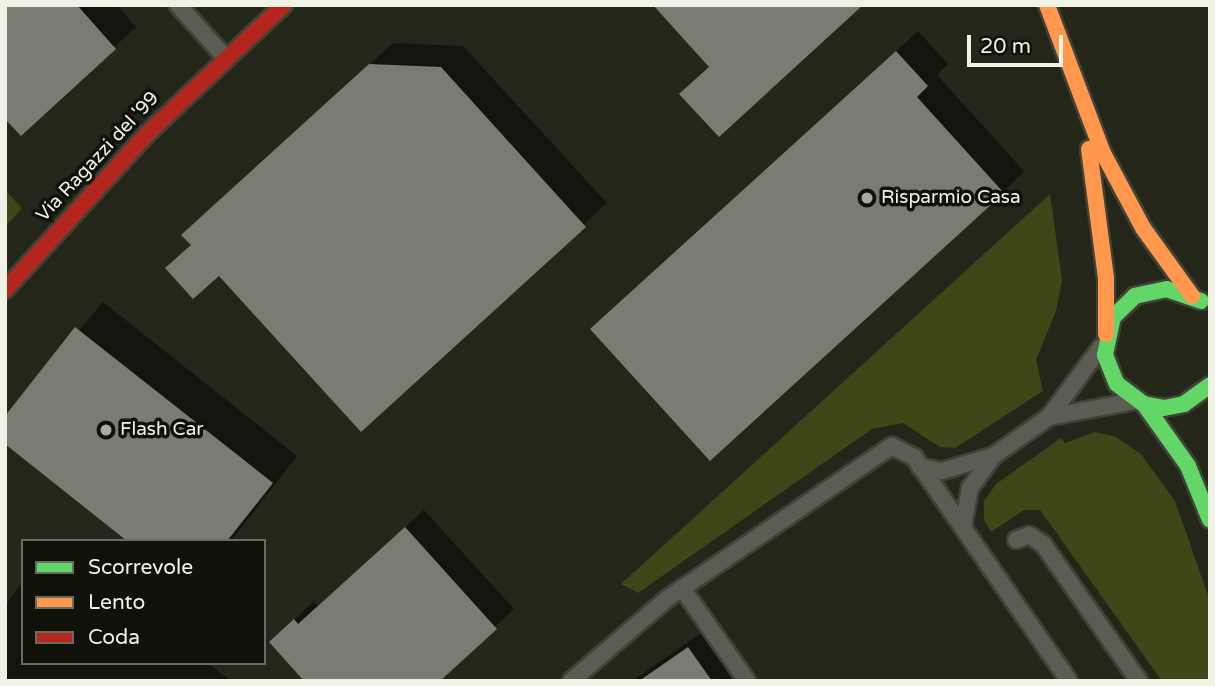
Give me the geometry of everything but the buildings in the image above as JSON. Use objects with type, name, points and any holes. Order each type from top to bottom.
[{"type":"main road","name":"Via Ragazzi del '99","points":[[5,290],[122,159],[284,5]]},
{"type":"main road","points":[[1047,5],[1086,120],[1143,228],[1192,296],[1210,310]]},
{"type":"main road","points":[[1086,120],[1106,278],[1105,338],[1108,368],[1117,384],[1141,402],[1188,466],[1210,520]]},
{"type":"main road","points":[[1105,338],[1121,306],[1135,296],[1167,289],[1192,296]]},
{"type":"main road","points":[[1141,402],[1164,408],[1184,404],[1210,384]]},
{"type":"lane","points":[[178,5],[226,58]]},
{"type":"lane","points":[[1192,296],[1210,295]]},
{"type":"lane","points":[[920,467],[942,471],[993,456],[1049,417],[1105,338]]},
{"type":"lane","points":[[1049,417],[1141,402]]},
{"type":"lane","points":[[571,681],[682,588],[884,449],[903,448],[963,527],[1069,681]]},
{"type":"lane","points":[[963,527],[970,488],[993,456]]},
{"type":"lane","points":[[1016,540],[1033,536],[1043,544],[1139,681]]},
{"type":"lane","points":[[682,588],[747,681]]},
{"type":"green space","points":[[5,190],[22,208],[5,227]]},
{"type":"green space","points":[[1050,194],[1062,280],[1056,311],[1036,360],[1043,391],[955,448],[940,447],[903,423],[872,429],[638,593],[621,584]]},
{"type":"green space","points":[[1095,432],[1116,437],[1141,454],[1175,501],[1210,601],[1210,681],[1162,681],[1040,510],[1024,510],[991,532],[984,520],[984,501],[996,484],[1061,438],[1065,443]]},
{"type":"traffic: fast","points":[[1201,301],[1167,289],[1135,296],[1113,317],[1105,355],[1117,384],[1144,404],[1164,408],[1184,404],[1210,385]]},
{"type":"traffic: fast","points":[[1144,404],[1188,466],[1210,520]]},
{"type":"traffic: slow","points":[[1047,5],[1103,153],[1143,228],[1192,296]]},
{"type":"traffic: slow","points":[[1089,149],[1106,278],[1106,334]]},
{"type":"traffic: jam","points":[[5,290],[148,133],[284,5]]},
{"type":"place","name":"Risparmio Casa","points":[[867,198]]},
{"type":"place","name":"Flash Car","points":[[106,430]]}]
